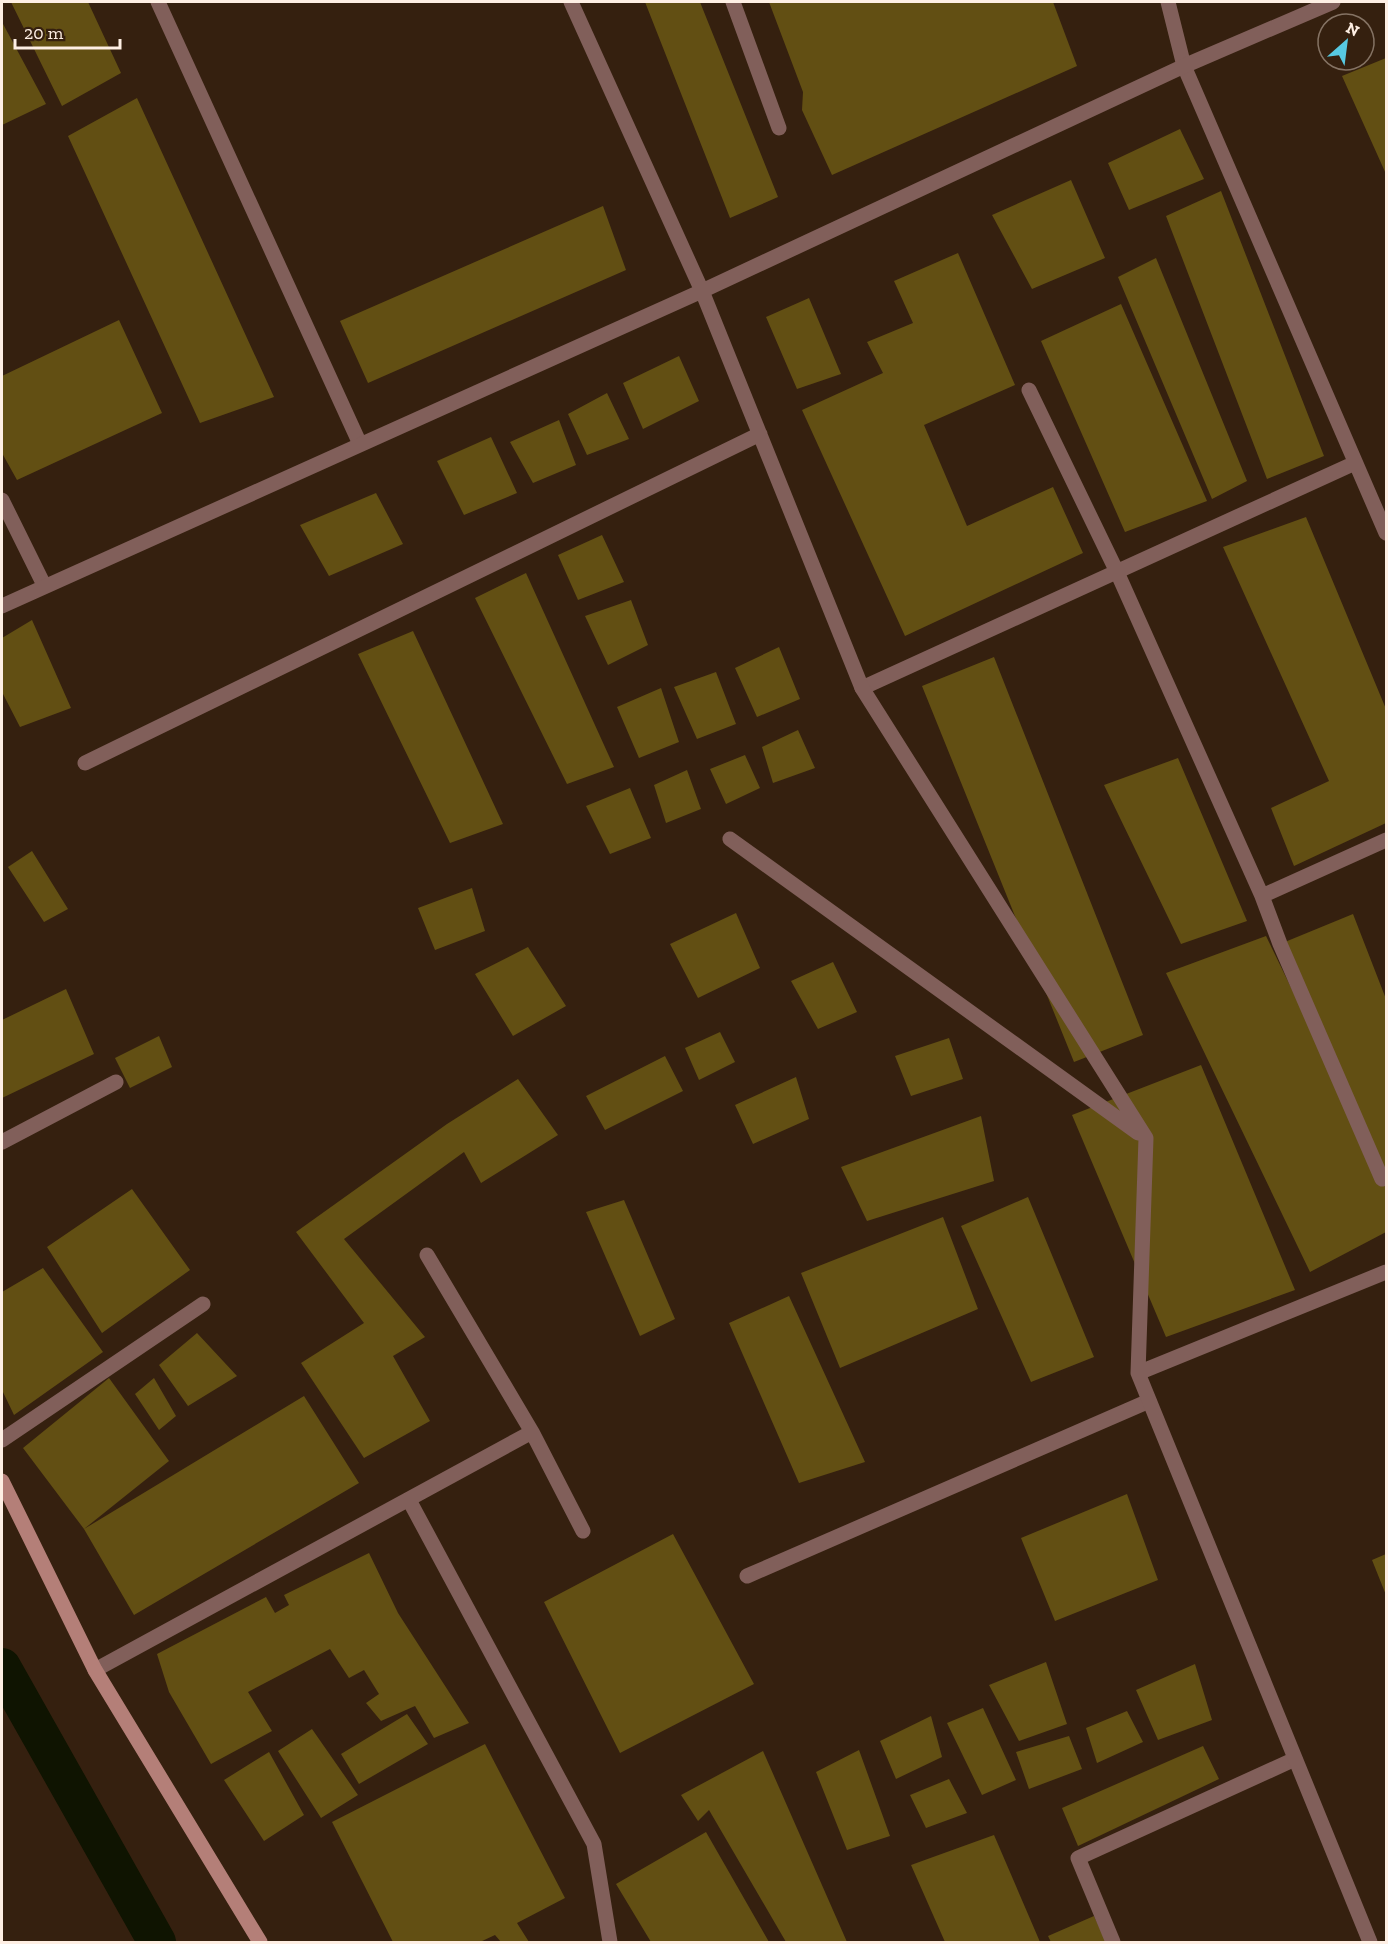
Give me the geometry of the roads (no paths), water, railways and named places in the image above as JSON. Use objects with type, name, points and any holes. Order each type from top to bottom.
[{"type":"street","points":[[158,2],[360,444]]},
{"type":"street","points":[[571,2],[702,291],[862,688],[1146,1138],[1138,1373],[1370,1942]]},
{"type":"street","points":[[734,2],[779,128]]},
{"type":"street","points":[[1168,2],[1184,66],[1386,533]]},
{"type":"street","points":[[2,606],[44,585],[702,291],[1184,66],[1334,2]]},
{"type":"street","points":[[1029,390],[1117,572],[1262,896],[1280,945],[1382,1179]]},
{"type":"street","points":[[85,763],[760,434]]},
{"type":"street","points":[[862,688],[1354,463]]},
{"type":"street","points":[[2,500],[44,585]]},
{"type":"street","points":[[730,839],[1146,1138]]},
{"type":"street","points":[[1262,896],[1386,840]]},
{"type":"street","points":[[2,1142],[116,1082]]},
{"type":"street","points":[[428,1255],[532,1432],[583,1531]]},
{"type":"street","points":[[1138,1373],[1386,1272]]},
{"type":"street","points":[[2,1440],[203,1304]]},
{"type":"street","points":[[747,1576],[1149,1401]]},
{"type":"street","points":[[95,1670],[532,1432]]},
{"type":"street","points":[[2,1485],[95,1670],[260,1942]]},
{"type":"street","points":[[409,1500],[594,1844],[610,1942]]},
{"type":"street","points":[[1113,1942],[1078,1858],[1295,1759]]},
{"type":"waterway","points":[[2,1667],[157,1942]]}]
